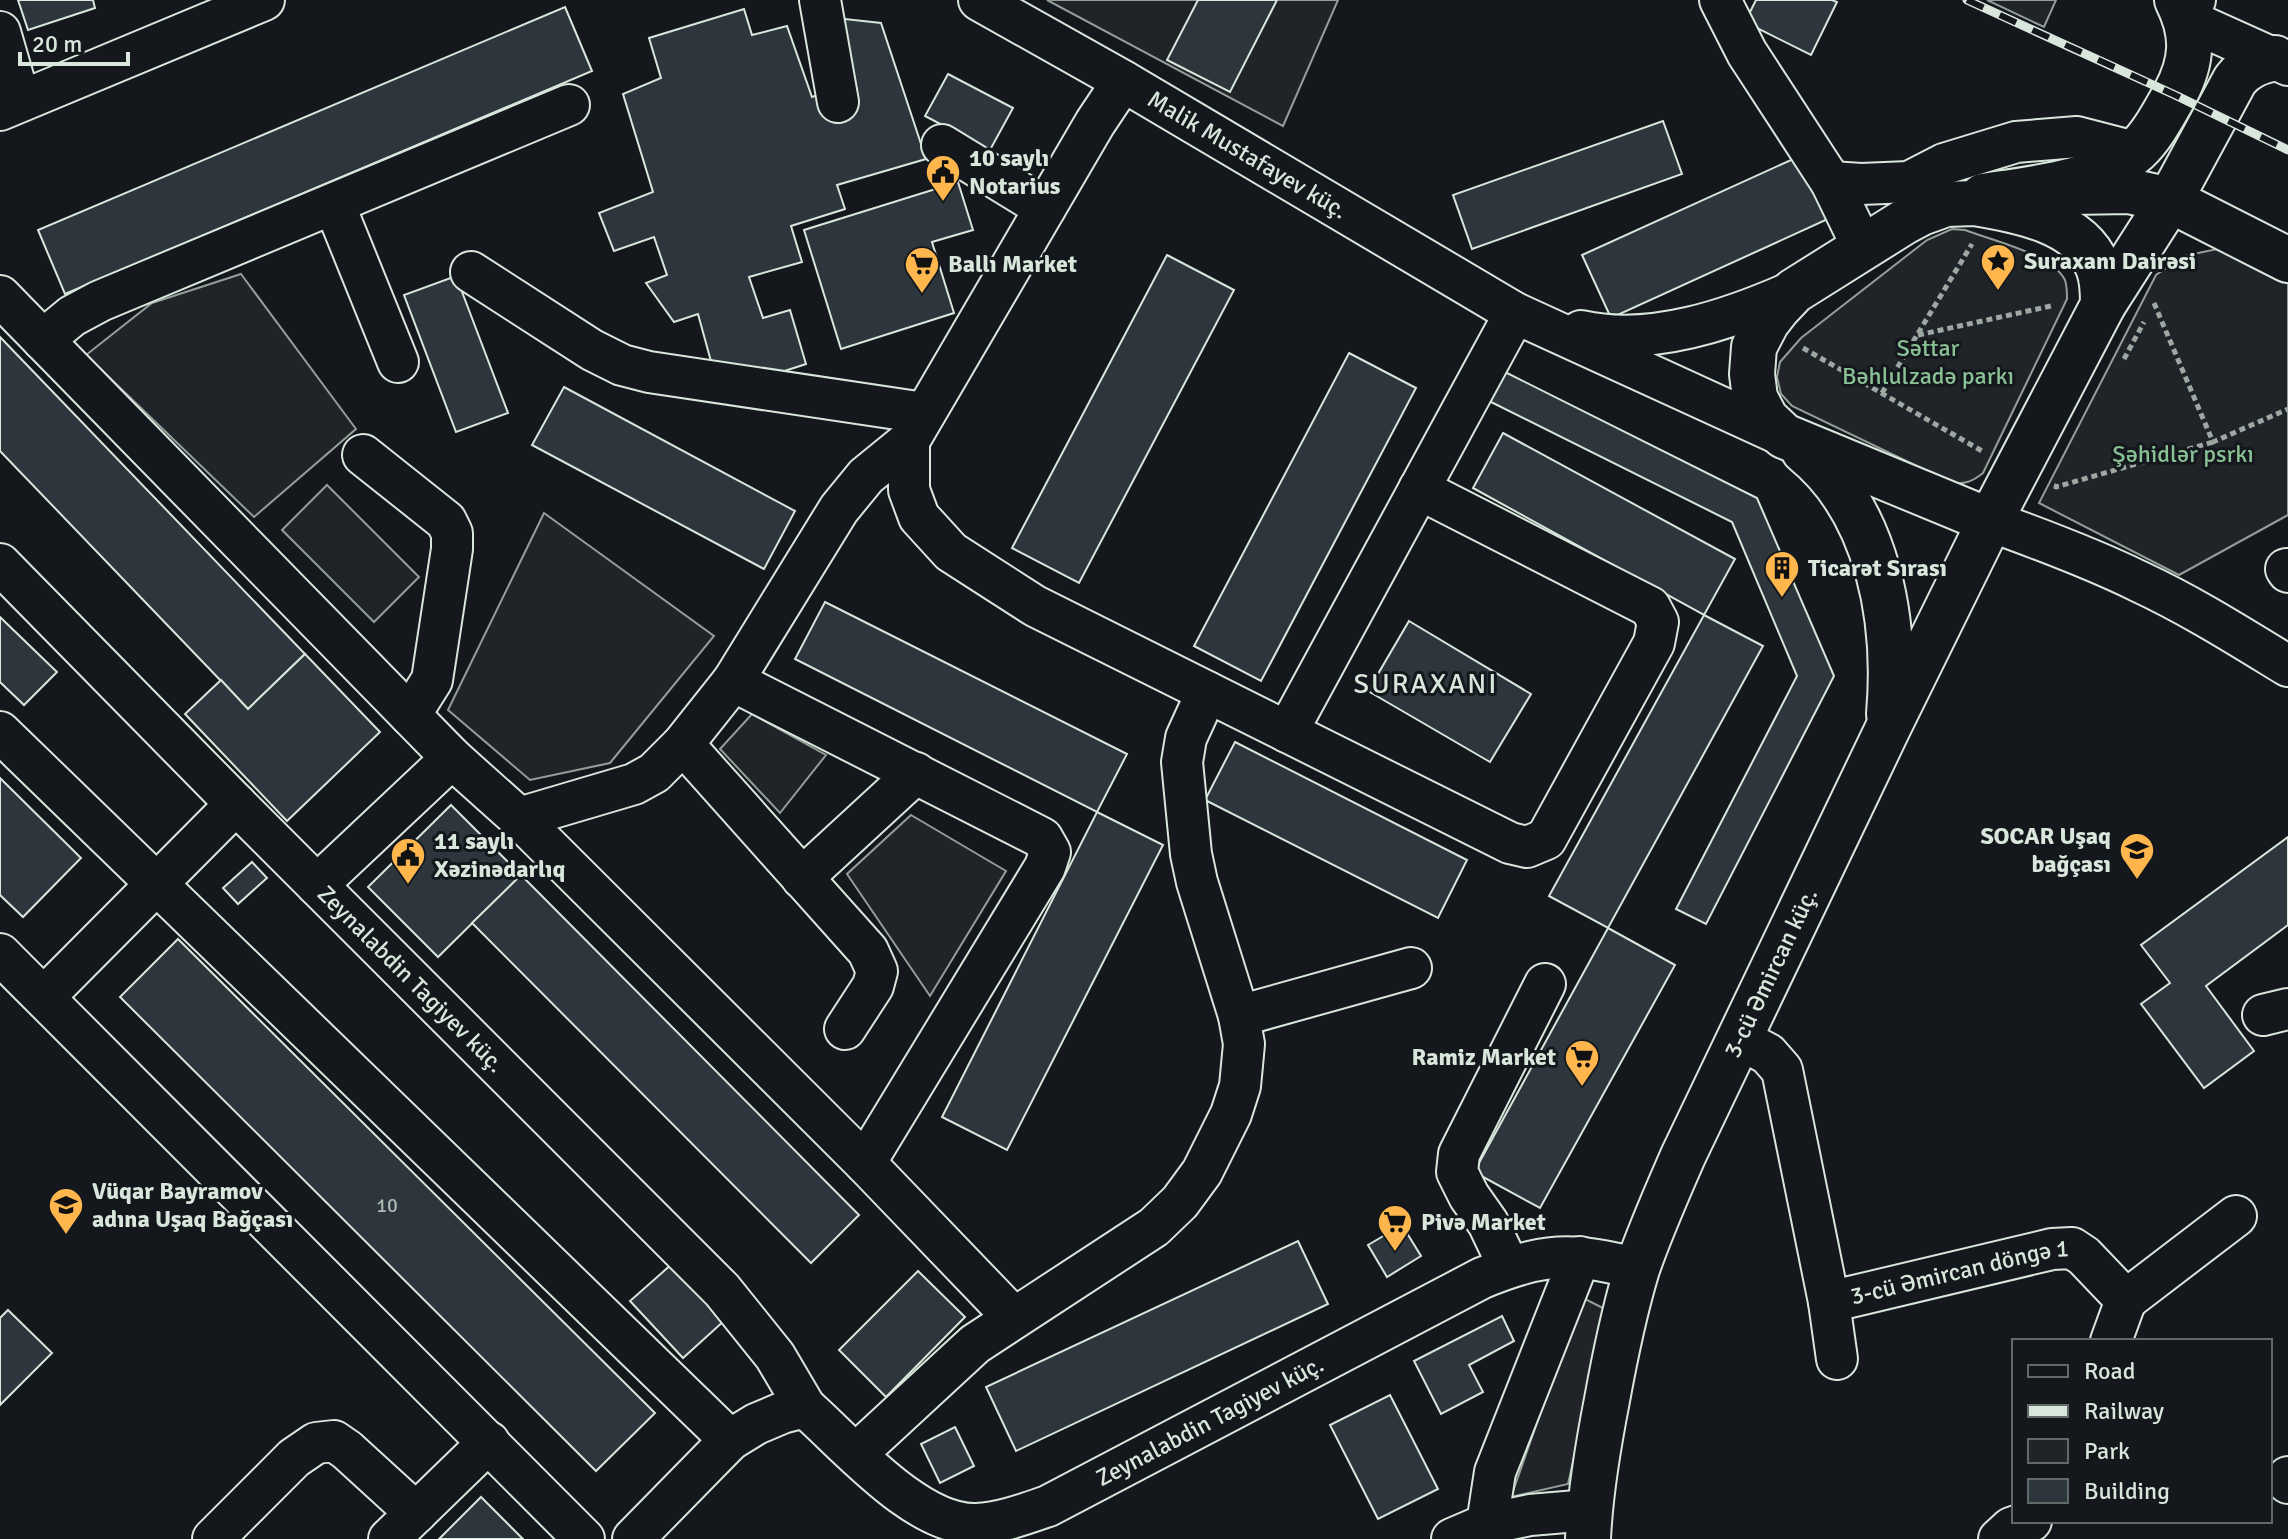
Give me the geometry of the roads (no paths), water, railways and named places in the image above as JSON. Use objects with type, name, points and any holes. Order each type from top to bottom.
[{"type":"main road","points":[[1946,204],[2079,179],[2135,152],[2149,137],[2185,75],[2190,53],[2186,6],[2146,0]]},
{"type":"main road","points":[[1888,728],[1990,521],[2103,305],[2170,200],[2235,80],[2243,70],[2257,62],[2282,62]]},
{"type":"main road","points":[[1946,204],[2129,191],[2170,200],[2288,260]]},
{"type":"main road","points":[[1946,204],[1975,203],[2018,211],[2058,226],[2076,237],[2098,266],[2103,305]]},
{"type":"main road","name":"3-cü Əmircan küç.","points":[[1588,1524],[1599,1441],[1618,1340],[1638,1268],[1683,1156],[1888,728],[1892,686],[1887,619],[1867,542],[1835,480],[1766,419],[1755,398],[1752,374],[1754,347],[1767,322],[1794,291],[1904,222],[1946,204]]},
{"type":"main road","points":[[1784,436],[1990,521]]},
{"type":"street","points":[[0,32],[10,106],[264,0]]},
{"type":"street","points":[[820,0],[838,102]]},
{"type":"street","name":"Malik Mustafayev küç.","points":[[979,0],[1123,81],[1515,313]]},
{"type":"street","points":[[1720,0],[1747,53],[1831,182],[1863,248]]},
{"type":"street","points":[[2186,6],[2282,62]]},
{"type":"street","points":[[519,818],[634,784],[654,773],[683,744],[733,681],[839,509],[866,476],[916,427],[1123,81]]},
{"type":"street","points":[[43,340],[72,316],[100,301],[569,105]]},
{"type":"street","points":[[1831,182],[1909,182],[1944,164],[2016,142],[2077,137],[2135,152]]},
{"type":"street","points":[[942,145],[1045,208]]},
{"type":"street","points":[[334,204],[398,362]]},
{"type":"street","points":[[471,272],[592,350],[622,365],[916,427]]},
{"type":"street","points":[[1515,313],[1597,334],[1660,334],[1755,308],[1794,291]]},
{"type":"street","points":[[0,296],[452,758],[519,818],[865,1163],[1014,1318]]},
{"type":"street","points":[[1515,313],[1784,436]]},
{"type":"street","points":[[1287,732],[1515,313]]},
{"type":"street","points":[[916,427],[909,490],[919,517],[951,552],[1035,606],[1510,843],[1527,847],[1546,839],[1654,643],[1658,622],[1650,607],[1419,489]]},
{"type":"street","points":[[363,455],[446,521],[452,533],[432,680],[410,715]]},
{"type":"street","points":[[1990,521],[2139,581],[2288,666]]},
{"type":"street","name":"Zeynalabdin Tagiyev küç.","points":[[0,564],[722,1290],[775,1356],[805,1407],[897,1491],[971,1532],[1048,1506],[1482,1278],[1509,1267],[1543,1259],[1580,1257],[1638,1268]]},
{"type":"street","points":[[733,681],[1042,838],[1050,852],[1045,867],[865,1163]]},
{"type":"street","points":[[856,1454],[975,1344],[1154,1227],[1180,1202],[1202,1172],[1231,1114],[1240,1086],[1244,1044],[1239,1016],[1197,882],[1191,854],[1182,762],[1186,738],[1207,692]]},
{"type":"street","points":[[0,732],[730,1440]]},
{"type":"street","points":[[683,744],[868,951],[877,971],[873,986],[845,1029]]},
{"type":"street","points":[[317,885],[452,758]]},
{"type":"street","points":[[802,878],[916,773]]},
{"type":"street","points":[[44,997],[236,804]]},
{"type":"street","points":[[0,954],[584,1539]]},
{"type":"street","points":[[1239,1016],[1411,968]]},
{"type":"street","points":[[1509,1267],[1488,1223],[1457,1172],[1459,1154],[1545,984]]},
{"type":"street","name":"3-cü Əmircan döngə 1","points":[[1740,1039],[1768,1054],[1782,1070],[1829,1302],[2052,1249],[2072,1248],[2084,1256],[2126,1300]]},
{"type":"street","points":[[2112,1339],[2126,1300],[2236,1216]]},
{"type":"street","points":[[1470,1532],[1580,1257]]},
{"type":"street","points":[[1829,1302],[1837,1359]]},
{"type":"street","points":[[633,1539],[730,1440],[756,1424],[805,1407]]},
{"type":"street","points":[[213,1539],[294,1458],[316,1443],[334,1441],[347,1450],[402,1526],[489,1442]]},
{"type":"street","points":[[1470,1532],[1530,1515],[1588,1524]]},
{"type":"street","points":[[1999,1539],[2011,1528],[2025,1523]]},
{"type":"railway","points":[[1967,0],[2288,150]]},
{"type":"place","name":"10 saylı Notarius","points":[[943,203]]},
{"type":"place","name":"Suraxanı Dairəsi","points":[[1998,292]]},
{"type":"place","name":"Ballı Market","points":[[922,295]]},
{"type":"place","name":"Ticarət Sırası","points":[[1782,599]]},
{"type":"place","name":"SOCAR Uşaq bağçası","points":[[2137,881]]},
{"type":"place","name":"11 saylı Xəzinədarlıq","points":[[408,886]]},
{"type":"place","name":"Ramiz Market","points":[[1582,1088]]},
{"type":"place","name":"Vüqar Bayramov adına Uşaq Bağçası","points":[[66,1236]]},
{"type":"place","name":"Pivə Market","points":[[1395,1253]]},
{"type":"district","name":"SURAXANI","points":[[1426,684]]},
{"type":"park label","name":"Səttar Bəhlulzadə parkı","points":[[1928,362]]},
{"type":"park label","name":"Şəhidlər psrkı","points":[[2183,454]]}]
